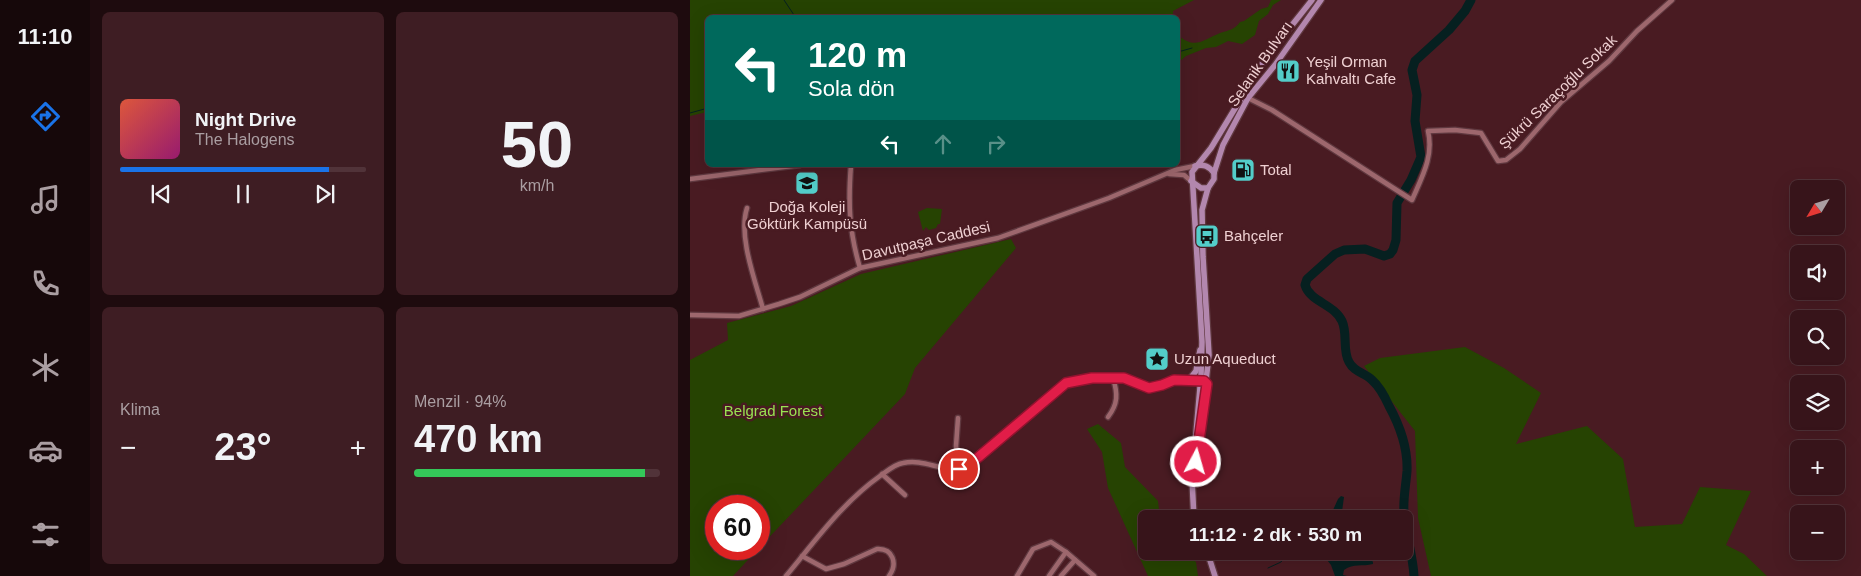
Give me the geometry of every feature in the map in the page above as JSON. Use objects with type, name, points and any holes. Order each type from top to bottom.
[{"type":"main road","name":"Selanik Bulvarı","points":[[1195,166],[1211,148],[1265,59],[1312,0]]},
{"type":"main road","name":"Selanik Bulvarı","points":[[1214,173],[1223,145],[1248,98],[1275,65],[1321,0]]},
{"type":"main road","points":[[1195,510],[1192,479],[1201,379],[1202,342],[1191,181],[1195,166],[1204,165],[1214,173],[1202,210],[1209,354],[1195,475],[1196,510]]},
{"type":"main road","points":[[1191,181],[1201,188],[1208,188]]},
{"type":"main road","points":[[1189,380],[1196,371],[1202,342]]},
{"type":"main road","points":[[1189,380],[1201,379],[1207,384]]},
{"type":"main road","points":[[1189,380],[1200,387]]},
{"type":"main road","points":[[1200,387],[1207,384]]},
{"type":"main road","points":[[1208,560],[1213,576]]},
{"type":"street","name":"Şükrü Saraçoğlu Sokak","points":[[1248,98],[1272,110],[1412,200],[1429,162],[1430,145],[1428,131],[1456,130],[1481,133],[1498,160],[1506,160],[1520,149],[1561,102],[1609,61],[1637,31],[1672,0]]},
{"type":"street","name":"Davutpaşa Caddesi","points":[[690,315],[739,316],[763,309],[800,297],[860,268],[998,238],[1109,198],[1175,170],[1195,166]]},
{"type":"street","points":[[690,180],[785,167]]},
{"type":"street","points":[[852,167],[848,198],[853,244],[860,268]]},
{"type":"street","points":[[1165,175],[1184,175],[1191,181]]},
{"type":"street","points":[[747,208],[744,218],[748,257],[763,309]]},
{"type":"street","points":[[786,576],[844,506],[882,474],[900,463],[915,462],[952,470],[959,469],[975,460],[1066,383],[1092,378],[1124,378],[1149,388],[1174,380],[1189,380]]},
{"type":"street","points":[[1108,417],[1115,407],[1116,386],[1113,378]]},
{"type":"street","points":[[958,418],[956,446],[959,469]]},
{"type":"street","points":[[882,474],[905,495]]},
{"type":"street","points":[[1017,576],[1033,549],[1051,542],[1094,576]]},
{"type":"street","points":[[802,556],[826,570],[877,549],[883,549],[888,551],[893,557],[894,566],[890,576]]},
{"type":"street","points":[[1049,576],[1066,552]]},
{"type":"street","points":[[1061,576],[1075,560]]},
{"type":"green space","points":[[690,0],[1194,0],[1173,11],[1173,15],[705,15],[705,112],[690,116]]},
{"type":"green space","points":[[1271,0],[1281,0],[1273,5],[1268,14],[1259,21],[1255,35],[1242,44],[1228,41],[1216,47],[1206,48],[1186,56],[1180,61],[1180,37],[1194,43],[1204,41],[1233,28],[1261,9],[1268,7]]},
{"type":"green space","points":[[927,208],[942,209],[940,224],[936,228],[929,230],[926,227],[923,231],[918,212]]},
{"type":"green space","name":"Belgrad Forest","points":[[1011,239],[1016,248],[915,368],[905,394],[770,536],[770,495],[705,495],[705,560],[748,560],[733,576],[690,576],[690,360],[728,340],[727,323],[791,306],[861,274]]},
{"type":"green space","points":[[1465,347],[1504,368],[1541,393],[1516,444],[1587,426],[1623,459],[1635,527],[1682,524],[1700,487],[1751,491],[1726,545],[1744,554],[1767,576],[1431,576],[1418,518],[1415,431],[1364,366],[1380,358]]},
{"type":"green space","points":[[1098,424],[1121,443],[1125,467],[1158,501],[1159,510],[1138,510],[1138,554],[1108,488],[1102,452],[1087,429]]},
{"type":"green space","points":[[1141,560],[1193,560],[1196,562],[1198,576],[1148,576]]},
{"type":"water","points":[[1341,496],[1344,497],[1342,510],[1333,510]]},
{"type":"water","points":[[1327,560],[1372,560],[1373,562],[1373,564],[1351,567],[1344,570],[1343,575],[1347,576],[1335,576]]},
{"type":"waterway","points":[[784,0],[794,15]]},
{"type":"waterway","points":[[1414,576],[1404,512],[1407,462],[1405,445],[1400,429],[1382,392],[1369,378],[1354,368],[1349,362],[1342,321],[1334,311],[1312,295],[1305,285],[1307,279],[1335,254],[1344,250],[1365,249],[1384,256],[1390,254],[1393,250],[1396,240],[1397,203],[1411,180],[1421,157],[1415,121],[1417,95],[1412,70],[1415,61],[1449,30],[1465,11],[1471,0]]},
{"type":"waterway","points":[[1180,51],[1192,48]]},
{"type":"waterway","points":[[690,113],[705,109]]},
{"type":"waterway","points":[[1268,568],[1283,560]]},
{"type":"place","name":"Yeşil Orman Kahvaltı Cafe","points":[[1288,71]]},
{"type":"place","name":"Total","points":[[1243,170]]},
{"type":"place","name":"Doğa Koleji Göktürk Kampüsü","points":[[807,183]]},
{"type":"place","name":"Bahçeler","points":[[1207,236]]},
{"type":"place","name":"Uzun Aqueduct","points":[[1157,359]]},
{"type":"route","points":[[959,469],[975,460],[1066,383],[1092,378],[1124,378],[1149,388],[1174,380],[1201,379],[1204,381],[1207,384],[1196,462]]}]
